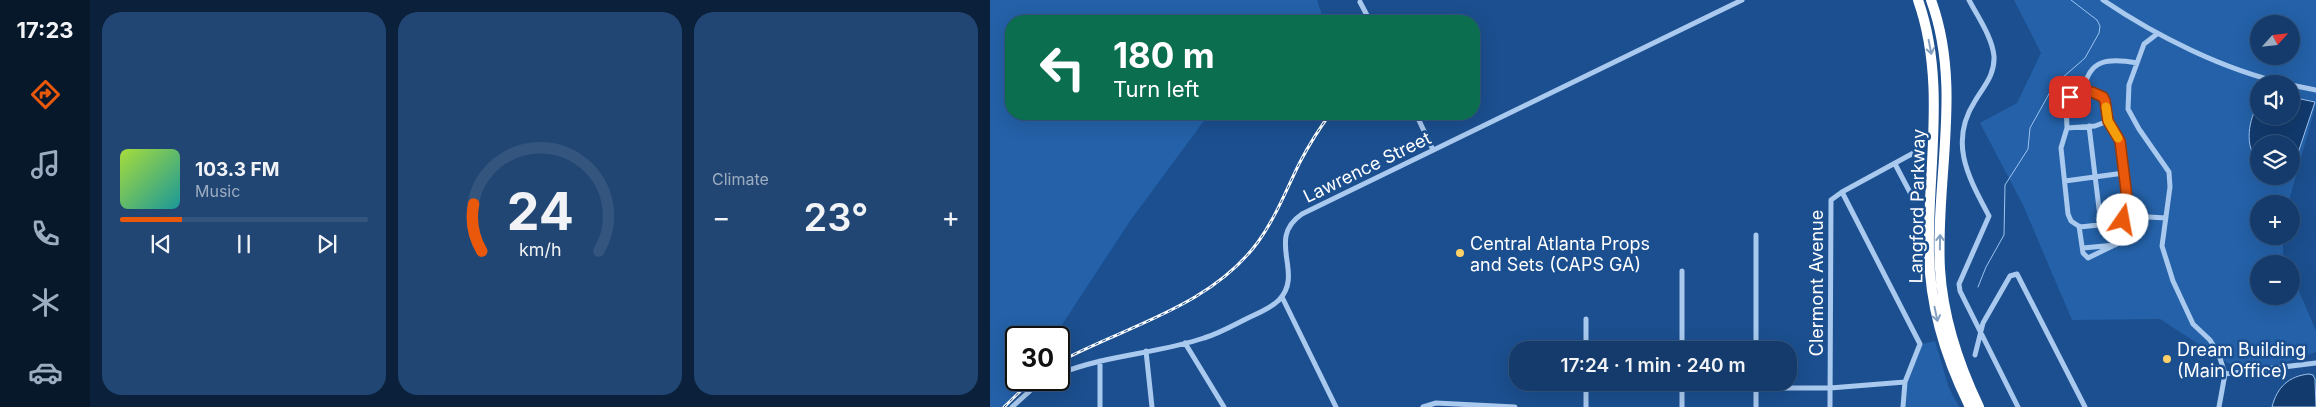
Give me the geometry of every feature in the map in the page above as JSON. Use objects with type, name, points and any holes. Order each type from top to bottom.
[{"type":"highway","name":"Langford Parkway","points":[[1918,0],[1932,59],[1935,94],[1929,254],[1932,294],[1945,349],[1970,407]]},
{"type":"highway","name":"Langford Parkway","points":[[1931,0],[1941,36],[1946,90],[1940,241],[1941,286],[1952,340],[1962,368],[1980,407]]},
{"type":"street","name":"Lawrence Street","points":[[1282,297],[1289,278],[1284,238],[1294,219],[1742,0]]},
{"type":"street","points":[[1969,0],[1990,42],[1994,55],[1991,76],[1969,112],[1962,141],[1966,170],[1989,216],[1959,284],[1960,292],[2018,407]]},
{"type":"street","points":[[2103,0],[2157,34],[2241,70],[2257,75]]},
{"type":"street","points":[[1360,2],[1367,15]]},
{"type":"street","points":[[2157,34],[2144,44],[2129,85],[2128,108],[2139,129],[2169,172],[2170,187],[2162,246],[2173,281],[2193,324],[2215,346],[2225,374],[2219,407]]},
{"type":"street","points":[[2084,92],[2087,78],[2100,63],[2109,60],[2137,63]]},
{"type":"street","points":[[2300,87],[2316,90]]},
{"type":"street","points":[[2084,92],[2092,92],[2103,97],[2105,101],[2108,121],[2120,141],[2131,216],[2139,233],[2088,258],[2083,248],[2079,226],[2070,218],[2061,148],[2067,128],[2065,110],[2068,101],[2070,97],[2084,92]]},
{"type":"street","points":[[1419,120],[1433,150]]},
{"type":"street","points":[[2067,128],[2089,126],[2108,121]]},
{"type":"street","points":[[2089,126],[2094,177],[2104,225],[2115,245]]},
{"type":"street","name":"Clermont Avenue","points":[[1830,407],[1829,205],[1833,197],[1919,150]]},
{"type":"street","points":[[1895,164],[1914,200]]},
{"type":"street","points":[[2064,181],[2124,173]]},
{"type":"street","points":[[1842,192],[1920,344],[1905,382],[1903,407]]},
{"type":"street","points":[[2079,226],[2117,223],[2131,216],[2166,218]]},
{"type":"street","points":[[1756,234],[1756,341]]},
{"type":"street","points":[[2083,248],[2115,245]]},
{"type":"street","points":[[1682,272],[1682,341]]},
{"type":"street","points":[[1974,355],[1980,331],[2010,276],[2017,274],[2085,407]]},
{"type":"street","points":[[1070,371],[1100,361],[1185,343],[1220,332],[1271,307],[1282,297],[1336,407]]},
{"type":"street","points":[[1586,319],[1586,341]]},
{"type":"street","points":[[1185,343],[1224,407]]},
{"type":"street","points":[[1146,351],[1152,407]]},
{"type":"street","points":[[1100,361],[1100,407]]},
{"type":"street","points":[[2225,374],[2316,363]]},
{"type":"street","points":[[1797,387],[1830,388],[1905,382]]},
{"type":"street","points":[[1012,407],[1030,391]]},
{"type":"street","points":[[1586,391],[1586,407]]},
{"type":"street","points":[[1682,391],[1682,407]]},
{"type":"street","points":[[1756,391],[1756,407]]},
{"type":"street","points":[[1423,407],[1436,403],[1514,407]]},
{"type":"shaded area","points":[[990,0],[1317,0],[1322,15],[1005,15],[1005,120],[1205,120],[1130,221],[1061,326],[1005,326],[1005,391],[1019,391],[1008,407],[990,407]]},
{"type":"shaded area","points":[[2014,0],[2316,0],[2316,105],[2300,162],[2300,135],[2250,135],[2250,185],[2293,185],[2291,195],[2250,195],[2250,245],[2283,245],[2284,255],[2250,255],[2250,305],[2300,305],[2300,293],[2316,331],[2316,352],[2271,367],[2237,369],[2160,319],[2072,320],[2023,205],[1980,123],[2017,103],[2041,53]]},
{"type":"shaded area","points":[[2300,99],[2315,102],[2300,147],[2300,135],[2250,135],[2250,145],[2249,132],[2250,124],[2300,125]]},
{"type":"shaded area","points":[[1935,341],[1949,388],[1959,407],[1906,407],[1907,385],[1922,344]]},
{"type":"shaded area","points":[[2313,375],[2315,379],[2316,407],[2272,407],[2277,394],[2285,384],[2295,377]]},
{"type":"waterway","points":[[1978,287],[1986,267],[2004,235],[2005,185],[2028,149],[2030,128],[2054,85],[2085,58],[2099,33],[2100,26],[2097,20],[2071,0]]},
{"type":"railway","points":[[1070,356],[1166,313],[1192,299],[1216,283],[1238,264],[1264,233],[1276,213],[1303,156],[1326,120]]},
{"type":"railway","points":[[1004,407],[1021,391]]},
{"type":"slow traffic","points":[[2106,107],[2108,121],[2118,138]]},
{"type":"place","name":"Central Atlanta Props and Sets (CAPS GA)","points":[[1460,253]]},
{"type":"place","name":"Dream Building (Main Office)","points":[[2167,359]]},
{"type":"route","points":[[2070,97],[2084,92],[2092,92],[2103,97],[2105,101],[2108,121],[2120,141],[2128,206],[2131,216],[2123,220]]}]
